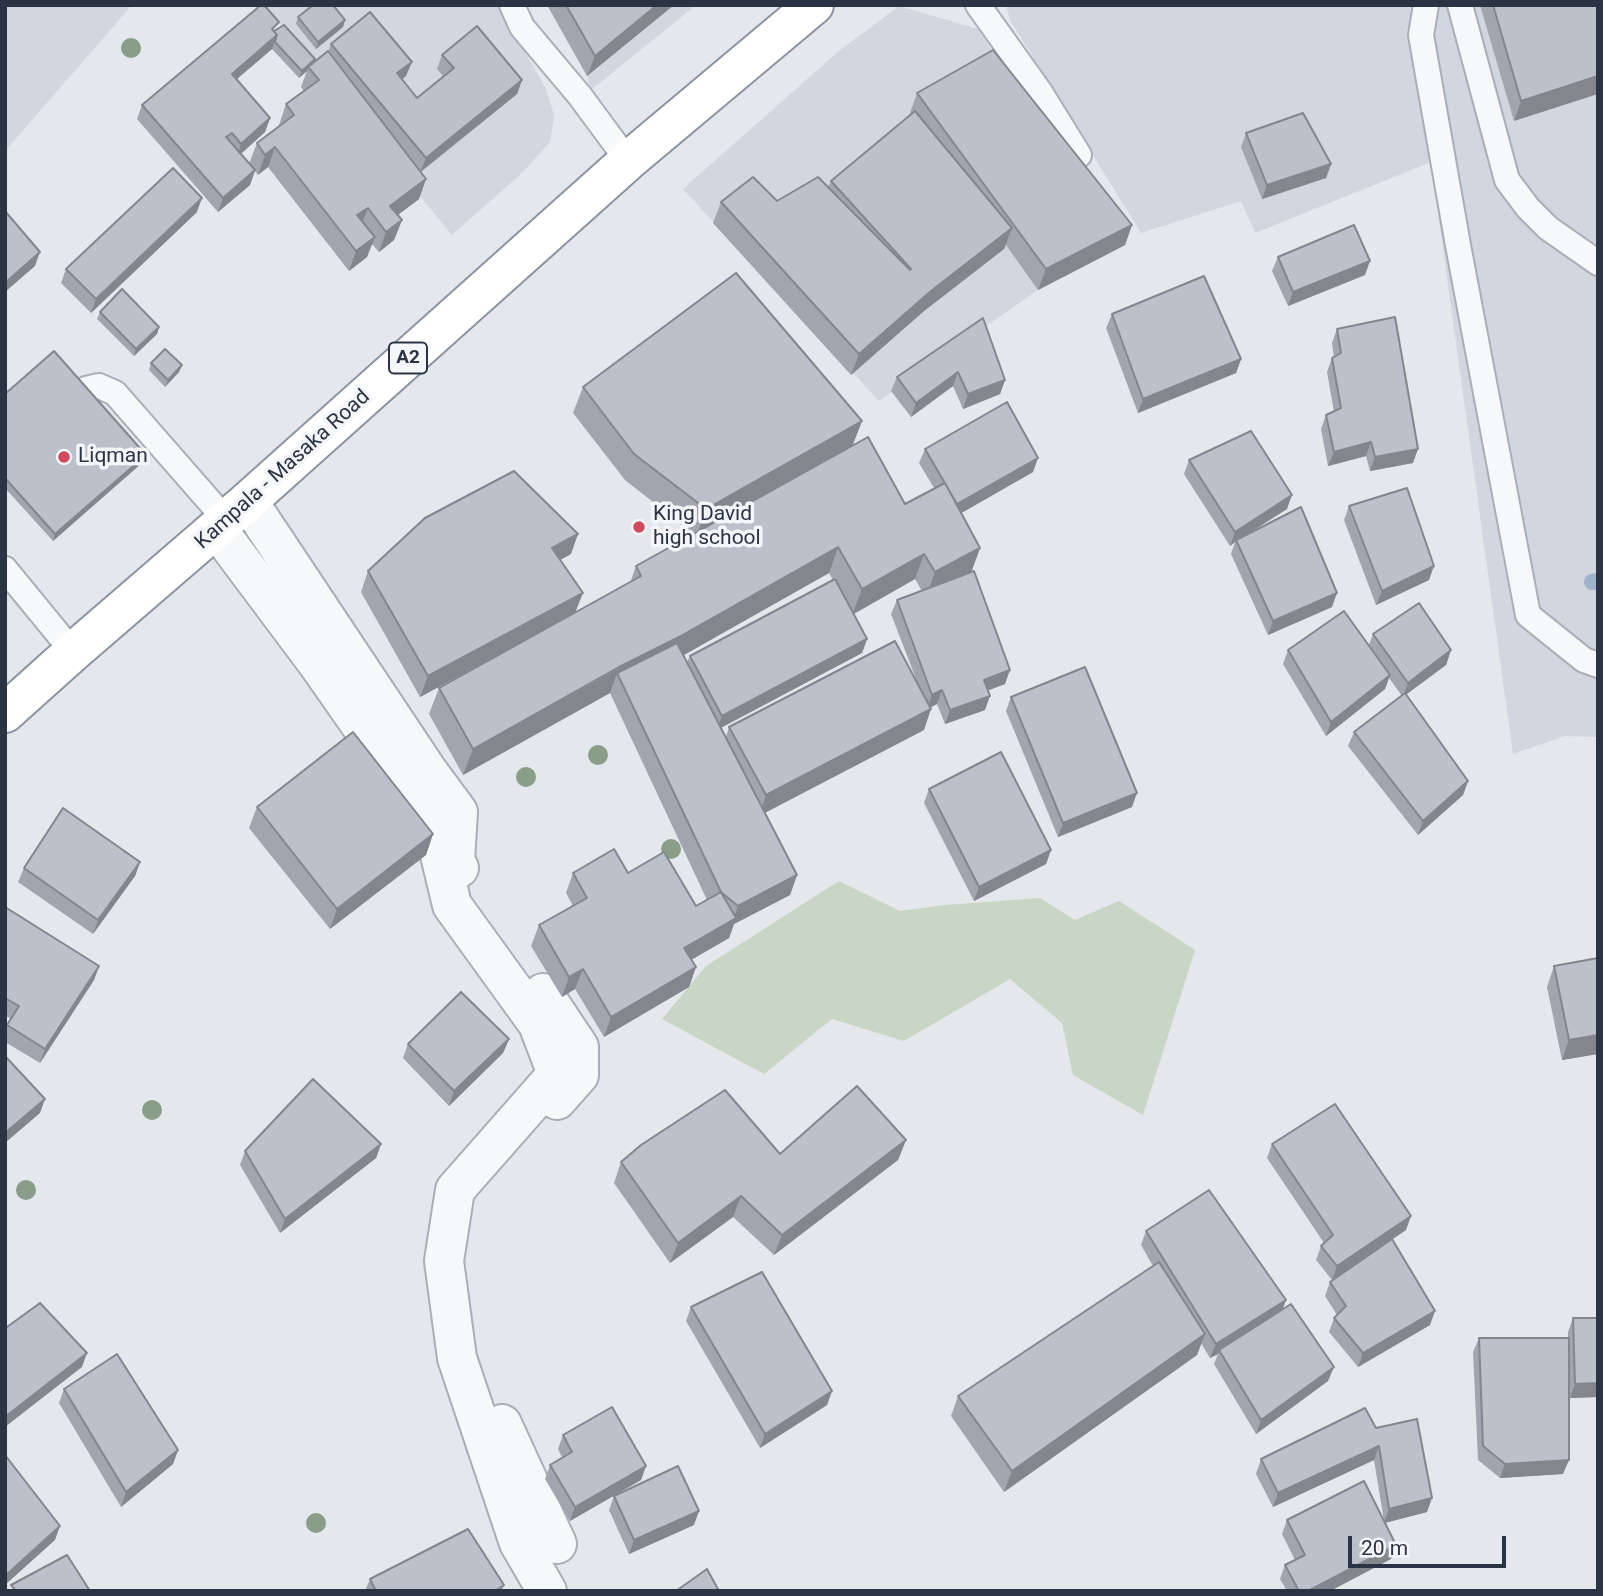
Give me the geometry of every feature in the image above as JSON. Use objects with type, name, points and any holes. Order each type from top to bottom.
[{"type":"highway","name":"Kampala - Masaka Road","points":[[5,713],[231,517],[628,161],[814,5]]},
{"type":"street","points":[[231,517],[458,812],[454,861],[579,1047],[579,1075],[473,1197],[470,1253],[480,1376],[557,1544]]},
{"type":"street","points":[[231,517],[318,664],[435,830],[452,905],[538,1024],[557,1074],[455,1190],[444,1261],[457,1358],[519,1543],[547,1591]]},
{"type":"lane","points":[[512,5],[522,27],[628,161]]},
{"type":"lane","points":[[978,5],[1040,92],[1079,155]]},
{"type":"lane","points":[[1426,5],[1421,35],[1528,615],[1584,660],[1598,665]]},
{"type":"lane","points":[[1460,5],[1507,180],[1528,208],[1548,228],[1598,263]]},
{"type":"lane","points":[[82,393],[86,389],[99,386],[115,393],[231,517]]},
{"type":"lane","points":[[5,569],[73,652]]},
{"type":"shaded area","points":[[5,5],[132,5],[5,151]]},
{"type":"shaded area","points":[[264,5],[499,5],[546,89],[554,115],[550,142],[523,172],[452,235]]},
{"type":"shaded area","points":[[674,5],[696,5],[591,90],[587,76]]},
{"type":"shaded area","points":[[1006,5],[1598,5],[1598,737],[1565,736],[1513,754],[1431,162],[1255,233],[1241,201],[1141,233],[1010,20]]},
{"type":"shaded area","points":[[899,6],[978,29],[1125,245],[1038,290],[879,401],[683,189],[840,50]]},
{"type":"green space","points":[[839,881],[900,911],[1040,898],[1075,920],[1119,901],[1195,950],[1143,1115],[1073,1075],[1062,1023],[1010,979],[904,1041],[832,1019],[764,1074],[662,1019],[706,966]]},
{"type":"building","points":[[261,5],[279,22],[272,29],[277,35],[232,74],[270,118],[241,144],[232,133],[226,137],[255,170],[223,198],[142,105]]},
{"type":"building","points":[[313,5],[333,5],[345,20],[318,42],[298,17]]},
{"type":"building","points":[[566,5],[657,5],[595,56]]},
{"type":"building","points":[[1493,5],[1598,5],[1598,76],[1521,101]]},
{"type":"building","points":[[370,12],[412,62],[397,73],[417,98],[454,68],[442,55],[477,26],[522,80],[426,158],[331,44]]},
{"type":"building","points":[[284,25],[315,59],[302,71],[275,42],[277,35],[274,31]]},
{"type":"building","points":[[993,50],[1132,225],[1046,269],[917,93]]},
{"type":"building","points":[[328,51],[426,179],[390,206],[402,220],[386,232],[368,208],[357,215],[375,237],[356,251],[275,147],[265,155],[257,143],[294,115],[286,104],[319,80],[308,67]]},
{"type":"building","points":[[915,111],[1012,228],[931,291],[859,354],[721,202],[753,177],[777,201],[818,177],[910,270],[831,181]]},
{"type":"building","points":[[1303,113],[1331,164],[1267,185],[1246,133]]},
{"type":"building","points":[[173,168],[202,198],[96,299],[66,269]]},
{"type":"building","points":[[5,211],[40,252],[5,283]]},
{"type":"building","points":[[1354,225],[1370,261],[1293,292],[1278,257]]},
{"type":"building","points":[[736,273],[862,421],[706,509],[634,454],[583,387]]},
{"type":"building","points":[[1204,276],[1241,359],[1143,399],[1112,314]]},
{"type":"building","points":[[122,289],[159,327],[136,349],[100,312]]},
{"type":"building","points":[[1395,317],[1418,449],[1375,457],[1371,442],[1334,452],[1326,415],[1341,408],[1332,358],[1341,353],[1337,329]]},
{"type":"building","points":[[983,318],[1005,380],[968,394],[958,372],[916,403],[897,377]]},
{"type":"building","points":[[165,349],[182,365],[168,380],[151,363]]},
{"type":"building","points":[[54,351],[146,455],[55,534],[5,478],[5,394]]},
{"type":"building","points":[[1007,402],[1038,458],[957,504],[925,449]]},
{"type":"building","points":[[1251,431],[1292,495],[1235,532],[1189,460]]},
{"type":"building","points":[[868,437],[905,504],[945,483],[980,548],[935,572],[924,554],[862,589],[838,547],[473,749],[439,688],[641,576],[636,566]]},
{"type":"building","points":[[514,471],[578,534],[552,548],[583,593],[428,676],[368,571],[425,518]]},
{"type":"building","points":[[1407,488],[1434,566],[1382,591],[1349,506]]},
{"type":"building","points":[[1301,507],[1337,593],[1273,621],[1236,540]]},
{"type":"building","points":[[974,571],[1010,670],[984,680],[990,696],[950,710],[942,690],[932,695],[897,600]]},
{"type":"building","points":[[835,579],[867,639],[722,716],[690,656]]},
{"type":"building","points":[[1419,603],[1451,650],[1408,683],[1373,634]]},
{"type":"building","points":[[1344,611],[1390,675],[1331,722],[1288,650]]},
{"type":"building","points":[[895,641],[931,709],[766,795],[729,727]]},
{"type":"building","points":[[677,643],[797,875],[738,906],[721,892],[617,673]]},
{"type":"building","points":[[1085,667],[1137,793],[1063,823],[1011,697]]},
{"type":"building","points":[[1405,693],[1468,781],[1423,821],[1354,732]]},
{"type":"building","points":[[353,732],[433,834],[337,909],[257,807]]},
{"type":"building","points":[[1001,752],[1051,850],[979,887],[929,789]]},
{"type":"building","points":[[63,808],[140,862],[98,920],[24,868]]},
{"type":"building","points":[[614,849],[628,873],[664,852],[696,906],[721,892],[736,918],[684,948],[696,967],[611,1017],[583,969],[569,977],[539,925],[587,898],[573,873]]},
{"type":"building","points":[[5,907],[99,966],[45,1049],[7,1025],[19,1006],[5,998]]},
{"type":"building","points":[[1598,958],[1598,1035],[1569,1040],[1554,966]]},
{"type":"building","points":[[461,992],[509,1039],[454,1091],[408,1044]]},
{"type":"building","points":[[5,1056],[45,1099],[5,1133]]},
{"type":"building","points":[[313,1079],[381,1144],[285,1219],[245,1151]]},
{"type":"building","points":[[857,1086],[906,1140],[782,1235],[741,1196],[678,1243],[621,1162],[641,1145],[725,1090],[780,1154]]},
{"type":"building","points":[[1335,1104],[1411,1216],[1337,1266],[1321,1246],[1333,1235],[1272,1144]]},
{"type":"building","points":[[1209,1190],[1286,1300],[1216,1344],[1146,1231]]},
{"type":"building","points":[[1392,1239],[1435,1311],[1363,1353],[1334,1318],[1346,1306],[1330,1282]]},
{"type":"building","points":[[1159,1262],[1205,1334],[1012,1471],[958,1396]]},
{"type":"building","points":[[762,1272],[832,1391],[765,1434],[691,1307]]},
{"type":"building","points":[[40,1303],[87,1353],[5,1417],[5,1325],[7,1327]]},
{"type":"building","points":[[1291,1304],[1334,1367],[1261,1420],[1219,1350]]},
{"type":"building","points":[[1573,1318],[1598,1318],[1598,1383],[1575,1384]]},
{"type":"building","points":[[1479,1338],[1569,1338],[1569,1460],[1505,1464],[1483,1446]]},
{"type":"building","points":[[117,1354],[178,1450],[126,1492],[64,1389]]},
{"type":"building","points":[[612,1407],[646,1466],[575,1507],[550,1465],[572,1452],[563,1435]]},
{"type":"building","points":[[1365,1408],[1376,1428],[1417,1419],[1432,1498],[1389,1509],[1379,1446],[1278,1493],[1261,1459]]},
{"type":"building","points":[[5,1455],[60,1526],[5,1576]]},
{"type":"building","points":[[678,1466],[699,1511],[634,1540],[614,1496]]},
{"type":"building","points":[[1364,1481],[1396,1545],[1308,1591],[1299,1591],[1285,1565],[1305,1555],[1287,1520]]},
{"type":"building","points":[[468,1529],[504,1585],[495,1591],[376,1591],[370,1579]]},
{"type":"building","points":[[67,1555],[90,1591],[16,1591],[11,1585]]},
{"type":"building","points":[[707,1569],[719,1591],[676,1591]]},
{"type":"waterway","points":[[1592,582],[1598,581]]},
{"type":"place","name":"Liqman","points":[[64,457]]},
{"type":"place","name":"King David high school","points":[[639,527]]}]
